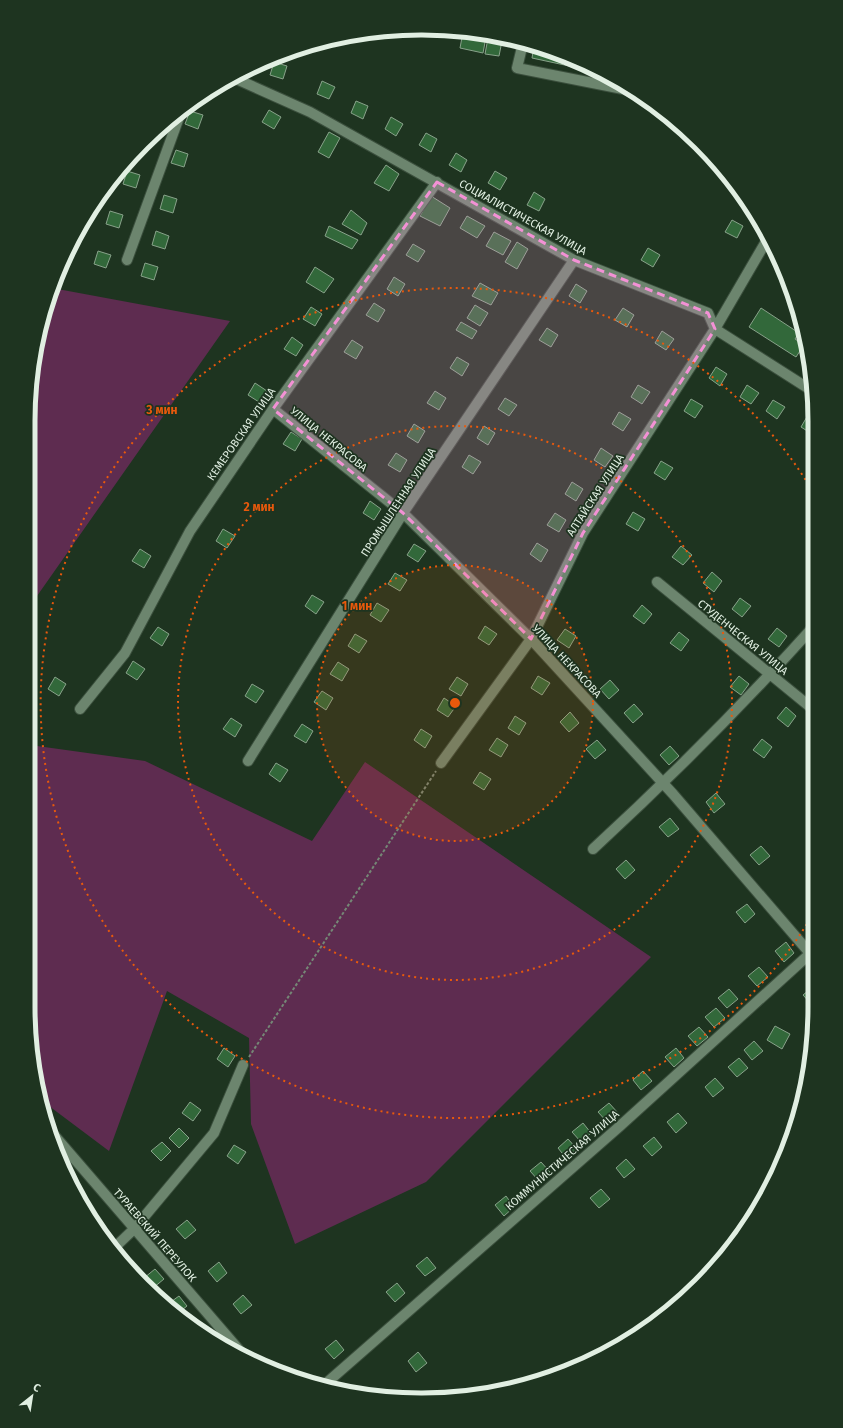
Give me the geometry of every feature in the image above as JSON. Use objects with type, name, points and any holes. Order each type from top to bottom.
[{"type":"street","points":[[522,48],[517,68],[616,88]]},
{"type":"street","name":"СОЦИАЛИСТИЧЕСКАЯ УЛИЦА","points":[[240,81],[310,112],[574,260],[708,313],[715,329],[806,387]]},
{"type":"street","points":[[127,260],[177,122]]},
{"type":"street","name":"КЕМЕРОВСКАЯ УЛИЦА","points":[[80,709],[125,653],[190,530],[273,409],[437,182]]},
{"type":"street","name":"АЛТАЙСКАЯ УЛИЦА","points":[[441,763],[531,639],[583,533],[715,329],[764,244]]},
{"type":"street","name":"ПРОМЫШЛЕННАЯ УЛИЦА","points":[[248,761],[403,513],[574,260]]},
{"type":"street","name":"УЛИЦА НЕКРАСОВА","points":[[273,409],[403,513],[531,639],[663,784],[808,948]]},
{"type":"street","name":"СТУДЕНЧЕСКАЯ УЛИЦА","points":[[657,582],[808,705]]},
{"type":"street","points":[[593,849],[663,784],[770,675],[808,633]]},
{"type":"street","name":"КОММУНИСТИЧЕСКАЯ УЛИЦА","points":[[328,1382],[620,1126],[808,958]]},
{"type":"street","points":[[117,1245],[134,1229],[214,1133],[243,1065]]},
{"type":"street","name":"ТУРАЕВСКИЙ ПЕРЕУЛОК","points":[[60,1142],[234,1344]]},
{"type":"path","points":[[243,1065],[441,763]]},
{"type":"highlighted area","points":[[437,182],[574,260],[708,313],[715,329],[583,533],[531,639],[403,513],[273,409]]},
{"type":"shaded area","points":[[59,289],[230,321],[35,599],[36,396],[42,346],[48,321]]},
{"type":"shaded area","points":[[35,746],[145,761],[312,841],[365,762],[651,957],[426,1182],[295,1244],[251,1124],[249,1038],[167,991],[109,1151],[47,1105],[42,1082],[38,1057],[35,1006]]},
{"type":"building","points":[[462,37],[485,40],[483,53],[460,48]]},
{"type":"building","points":[[488,40],[502,43],[499,56],[485,54]]},
{"type":"building","points":[[533,52],[576,68],[532,58]]},
{"type":"building","points":[[277,63],[287,66],[283,79],[270,75],[273,64]]},
{"type":"building","points":[[322,81],[335,87],[329,99],[317,94]]},
{"type":"building","points":[[356,101],[368,106],[363,119],[351,113]]},
{"type":"building","points":[[269,110],[281,117],[274,129],[262,122]]},
{"type":"building","points":[[191,111],[203,115],[198,129],[185,124]]},
{"type":"building","points":[[391,117],[403,124],[396,136],[385,129]]},
{"type":"building","points":[[329,132],[340,138],[329,158],[318,152]]},
{"type":"building","points":[[426,133],[437,139],[431,152],[419,145]]},
{"type":"building","points":[[176,150],[188,154],[184,167],[171,163]]},
{"type":"building","points":[[456,153],[467,160],[461,172],[449,165]]},
{"type":"building","points":[[386,165],[399,174],[389,191],[374,183]]},
{"type":"building","points":[[128,171],[140,175],[136,188],[123,184]]},
{"type":"building","points":[[495,171],[507,178],[500,190],[488,183]]},
{"type":"building","points":[[534,192],[545,199],[539,211],[527,205]]},
{"type":"building","points":[[164,195],[177,199],[173,213],[160,209]]},
{"type":"building","points":[[431,196],[450,208],[440,226],[420,216]]},
{"type":"building","points":[[351,210],[367,223],[361,235],[342,224]]},
{"type":"building","points":[[110,211],[123,215],[119,228],[106,224]]},
{"type":"building","points":[[467,216],[485,226],[477,238],[460,228]]},
{"type":"building","points":[[732,220],[743,226],[737,238],[725,232]]},
{"type":"building","points":[[329,226],[358,240],[352,249],[325,236]]},
{"type":"building","points":[[156,231],[169,236],[165,249],[152,245]]},
{"type":"building","points":[[494,232],[511,241],[503,255],[486,246]]},
{"type":"building","points":[[517,242],[528,249],[517,269],[505,262]]},
{"type":"building","points":[[413,244],[425,251],[418,262],[406,255]]},
{"type":"building","points":[[648,248],[660,255],[653,267],[641,260]]},
{"type":"building","points":[[98,251],[111,255],[106,268],[94,264]]},
{"type":"building","points":[[145,263],[158,267],[154,280],[141,276]]},
{"type":"building","points":[[315,267],[334,279],[324,293],[306,282]]},
{"type":"building","points":[[394,277],[405,284],[398,296],[387,289]]},
{"type":"building","points":[[480,283],[498,293],[491,305],[472,296]]},
{"type":"building","points":[[576,284],[587,291],[580,303],[569,296]]},
{"type":"building","points":[[374,303],[385,310],[378,322],[366,315]]},
{"type":"building","points":[[475,305],[488,313],[480,326],[467,318]]},
{"type":"building","points":[[311,307],[322,314],[315,326],[303,319]]},
{"type":"building","points":[[623,308],[634,315],[627,327],[615,320]]},
{"type":"building","points":[[761,308],[798,332],[798,334],[795,339],[800,342],[801,349],[796,357],[749,327]]},
{"type":"building","points":[[461,322],[477,331],[472,339],[456,330]]},
{"type":"building","points":[[547,328],[558,335],[551,347],[539,340]]},
{"type":"building","points":[[662,331],[674,339],[666,350],[655,343]]},
{"type":"building","points":[[292,337],[303,345],[296,356],[284,349]]},
{"type":"building","points":[[352,340],[363,347],[356,359],[344,352]]},
{"type":"building","points":[[457,357],[469,364],[462,376],[450,368]]},
{"type":"building","points":[[716,367],[727,374],[720,386],[709,378]]},
{"type":"building","points":[[255,383],[267,391],[259,402],[248,395]]},
{"type":"building","points":[[638,385],[650,392],[642,404],[631,397]]},
{"type":"building","points":[[747,385],[759,393],[751,404],[740,397]]},
{"type":"building","points":[[435,391],[446,398],[439,410],[427,403]]},
{"type":"building","points":[[505,398],[517,405],[509,416],[498,409]]},
{"type":"building","points":[[691,399],[703,406],[695,418],[684,411]]},
{"type":"building","points":[[773,400],[785,407],[777,419],[766,411]]},
{"type":"building","points":[[619,412],[631,419],[623,431],[612,424]]},
{"type":"building","points":[[808,415],[808,431],[801,427]]},
{"type":"building","points":[[414,424],[425,431],[418,443],[407,436]]},
{"type":"building","points":[[484,426],[495,433],[488,445],[477,438]]},
{"type":"building","points":[[291,432],[302,439],[295,451],[283,444]]},
{"type":"building","points":[[601,448],[613,456],[605,467],[594,460]]},
{"type":"building","points":[[396,453],[407,460],[400,472],[388,465]]},
{"type":"building","points":[[469,455],[481,462],[473,474],[462,467]]},
{"type":"building","points":[[661,461],[673,468],[665,480],[654,473]]},
{"type":"building","points":[[572,482],[583,489],[576,501],[565,494]]},
{"type":"building","points":[[370,501],[381,509],[374,520],[363,513]]},
{"type":"building","points":[[633,512],[645,519],[638,531],[626,524]]},
{"type":"building","points":[[555,513],[566,520],[559,532],[547,525]]},
{"type":"building","points":[[223,529],[235,536],[227,548],[216,541]]},
{"type":"building","points":[[537,543],[548,550],[541,562],[530,554]]},
{"type":"building","points":[[414,544],[426,551],[418,562],[407,555]]},
{"type":"building","points":[[681,546],[692,555],[683,565],[672,557]]},
{"type":"building","points":[[140,549],[151,556],[144,568],[132,561]]},
{"type":"building","points":[[712,572],[722,581],[714,592],[703,583]]},
{"type":"building","points":[[395,573],[407,580],[400,591],[388,584]]},
{"type":"building","points":[[312,595],[324,602],[316,614],[305,606]]},
{"type":"building","points":[[740,598],[751,606],[742,617],[732,609]]},
{"type":"building","points":[[377,603],[389,610],[381,622],[370,615]]},
{"type":"building","points":[[642,605],[652,614],[644,624],[633,616]]},
{"type":"building","points":[[485,626],[497,634],[489,645],[478,638]]},
{"type":"building","points":[[158,627],[169,634],[162,646],[150,638]]},
{"type":"building","points":[[777,628],[787,636],[779,647],[768,639]]},
{"type":"building","points":[[565,629],[576,636],[569,648],[557,640]]},
{"type":"building","points":[[679,632],[689,640],[681,651],[670,643]]},
{"type":"building","points":[[355,634],[367,641],[359,653],[348,646]]},
{"type":"building","points":[[133,661],[145,669],[137,680],[126,673]]},
{"type":"building","points":[[338,662],[349,669],[342,681],[330,674]]},
{"type":"building","points":[[538,676],[550,683],[542,695],[531,688]]},
{"type":"building","points":[[739,676],[749,684],[741,695],[730,687]]},
{"type":"building","points":[[55,677],[66,684],[59,696],[48,689]]},
{"type":"building","points":[[457,677],[468,684],[461,696],[449,689]]},
{"type":"building","points":[[610,680],[619,690],[609,699],[600,689]]},
{"type":"building","points":[[252,684],[264,691],[256,703],[245,696]]},
{"type":"building","points":[[322,691],[333,698],[326,710],[314,702]]},
{"type":"building","points":[[444,698],[456,706],[448,717],[437,710]]},
{"type":"building","points":[[634,704],[643,714],[633,723],[624,713]]},
{"type":"building","points":[[786,707],[796,716],[788,727],[777,718]]},
{"type":"building","points":[[570,712],[579,723],[569,732],[560,722]]},
{"type":"building","points":[[515,716],[526,723],[519,735],[508,728]]},
{"type":"building","points":[[231,718],[242,725],[235,737],[223,729]]},
{"type":"building","points":[[302,724],[313,731],[306,743],[294,736]]},
{"type":"building","points":[[421,729],[432,736],[425,748],[414,740]]},
{"type":"building","points":[[497,738],[508,745],[501,757],[489,750]]},
{"type":"building","points":[[762,739],[772,747],[764,758],[753,750]]},
{"type":"building","points":[[597,740],[606,750],[595,759],[586,749]]},
{"type":"building","points":[[670,746],[679,756],[669,765],[660,755]]},
{"type":"building","points":[[276,763],[288,770],[280,782],[269,774]]},
{"type":"building","points":[[480,772],[491,779],[484,790],[473,783]]},
{"type":"building","points":[[716,793],[725,804],[714,813],[706,802]]},
{"type":"building","points":[[670,818],[679,829],[668,837],[659,827]]},
{"type":"building","points":[[761,846],[770,856],[759,865],[750,855]]},
{"type":"building","points":[[626,860],[635,870],[625,879],[616,869]]},
{"type":"building","points":[[747,904],[755,914],[745,923],[736,912]]},
{"type":"building","points":[[786,942],[794,953],[784,962],[775,951]]},
{"type":"building","points":[[759,967],[768,977],[757,986],[748,976]]},
{"type":"building","points":[[729,989],[738,999],[727,1008],[718,998]]},
{"type":"building","points":[[808,991],[808,1001],[803,995]]},
{"type":"building","points":[[716,1008],[725,1018],[714,1027],[705,1017]]},
{"type":"building","points":[[775,1026],[790,1034],[782,1049],[767,1040]]},
{"type":"building","points":[[699,1027],[708,1037],[697,1046],[688,1036]]},
{"type":"building","points":[[754,1041],[763,1051],[752,1060],[744,1050]]},
{"type":"building","points":[[224,1048],[235,1056],[228,1067],[217,1059]]},
{"type":"building","points":[[676,1048],[684,1058],[674,1067],[665,1057]]},
{"type":"building","points":[[739,1058],[748,1068],[737,1077],[728,1067]]},
{"type":"building","points":[[643,1071],[652,1081],[641,1090],[633,1080]]},
{"type":"building","points":[[715,1078],[724,1088],[713,1097],[705,1087]]},
{"type":"building","points":[[190,1102],[201,1110],[193,1121],[182,1113]]},
{"type":"building","points":[[609,1103],[618,1113],[607,1122],[598,1112]]},
{"type":"building","points":[[678,1113],[687,1123],[676,1133],[667,1122]]},
{"type":"building","points":[[583,1123],[591,1133],[581,1142],[572,1132]]},
{"type":"building","points":[[179,1128],[189,1138],[179,1148],[169,1138]]},
{"type":"building","points":[[654,1137],[662,1147],[652,1156],[643,1146]]},
{"type":"building","points":[[568,1139],[577,1149],[566,1158],[558,1148]]},
{"type":"building","points":[[162,1142],[171,1151],[161,1161],[151,1151]]},
{"type":"building","points":[[234,1145],[246,1152],[238,1164],[227,1156]]},
{"type":"building","points":[[626,1159],[635,1169],[624,1178],[616,1168]]},
{"type":"building","points":[[541,1162],[550,1172],[539,1181],[530,1171]]},
{"type":"building","points":[[601,1189],[610,1199],[599,1208],[590,1198]]},
{"type":"building","points":[[506,1196],[514,1207],[504,1216],[495,1205]]},
{"type":"building","points":[[187,1220],[196,1230],[185,1239],[176,1229]]},
{"type":"building","points":[[427,1257],[436,1268],[425,1276],[416,1266]]},
{"type":"building","points":[[219,1262],[227,1273],[217,1282],[208,1271]]},
{"type":"building","points":[[155,1269],[164,1279],[155,1286],[145,1277]]},
{"type":"building","points":[[397,1283],[405,1293],[395,1302],[386,1292]]},
{"type":"building","points":[[243,1295],[252,1305],[241,1314],[233,1304]]},
{"type":"building","points":[[179,1296],[187,1306],[182,1310],[172,1301]]},
{"type":"building","points":[[336,1340],[344,1350],[334,1359],[325,1349]]},
{"type":"building","points":[[418,1352],[427,1363],[416,1372],[408,1361]]}]
